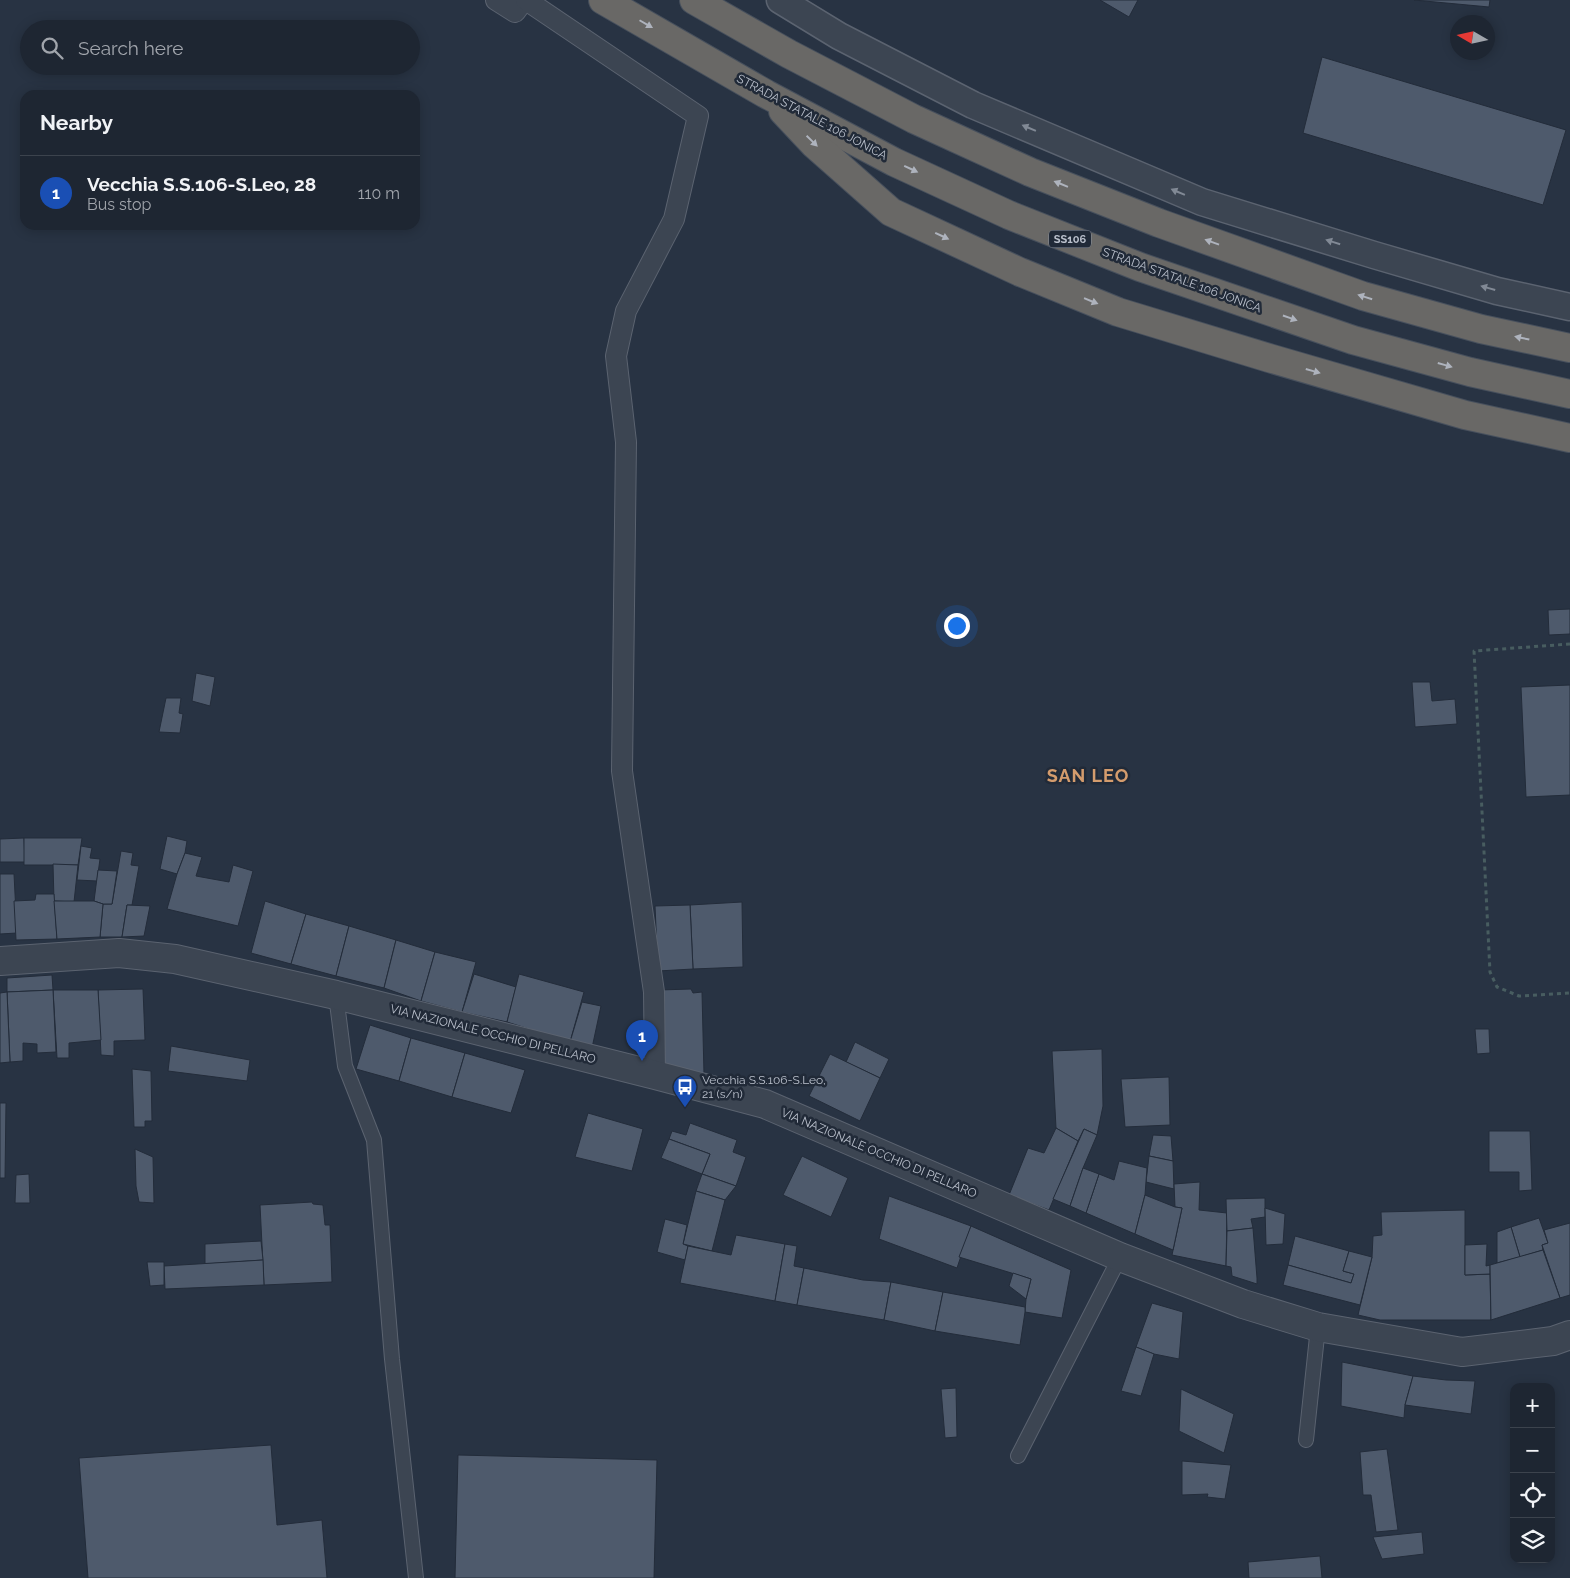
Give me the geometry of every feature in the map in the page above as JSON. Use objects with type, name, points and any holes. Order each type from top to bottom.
[{"type":"highway","name":"STRADA STATALE 106 JONICA","points":[[603,0],[766,94],[894,162],[1009,215],[1140,267],[1353,340],[1470,372],[1570,394]]},
{"type":"highway","points":[[694,0],[789,54],[905,114],[1039,175],[1159,223],[1363,296],[1481,329],[1570,348]]},
{"type":"highway","points":[[766,94],[814,144],[891,212],[1020,272],[1118,312],[1260,355],[1465,415],[1570,438]]},
{"type":"street","points":[[496,0],[515,12],[525,0],[698,116],[674,220],[626,311],[616,356],[626,442],[622,771],[654,992],[655,1075]]},
{"type":"street","points":[[780,0],[839,36],[973,105],[1202,202],[1497,291],[1570,307]]},
{"type":"street","name":"VIA NAZIONALE OCCHIO DI PELLARO","points":[[0,962],[119,953],[175,959],[336,995],[764,1104],[1120,1257],[1243,1304],[1318,1328],[1462,1352],[1553,1341],[1570,1335]]},
{"type":"lane","points":[[336,995],[345,1066],[374,1140],[392,1359],[416,1578]]},
{"type":"lane","points":[[1018,1456],[1120,1257]]},
{"type":"lane","points":[[1306,1440],[1318,1328]]},
{"type":"path","points":[[1570,644],[1474,651],[1490,972],[1497,987],[1520,996],[1570,993]]},
{"type":"building","points":[[1100,0],[1138,0],[1129,17]]},
{"type":"building","points":[[1414,0],[1490,0],[1489,7]]},
{"type":"building","points":[[1322,57],[1566,130],[1543,205],[1303,133]]},
{"type":"building","points":[[1570,609],[1570,634],[1549,635],[1548,610]]},
{"type":"building","points":[[196,673],[215,677],[210,706],[192,701]]},
{"type":"building","points":[[1412,682],[1430,682],[1432,701],[1455,699],[1457,724],[1415,727]]},
{"type":"building","points":[[1570,685],[1570,795],[1526,797],[1521,687]]},
{"type":"building","points":[[166,698],[181,698],[179,713],[183,714],[180,733],[159,732]]},
{"type":"building","points":[[167,836],[187,841],[185,853],[177,874],[160,869]]},
{"type":"building","points":[[24,838],[25,862],[0,862],[0,839]]},
{"type":"building","points":[[24,838],[82,838],[78,865],[24,865]]},
{"type":"building","points":[[81,846],[92,848],[90,858],[100,859],[97,881],[77,880]]},
{"type":"building","points":[[121,851],[133,853],[131,865],[139,866],[132,905],[127,905],[122,937],[100,937],[103,904],[112,904]]},
{"type":"building","points":[[185,853],[202,857],[196,876],[229,882],[233,865],[253,871],[238,926],[167,909]]},
{"type":"building","points":[[53,864],[78,865],[74,902],[54,901]]},
{"type":"building","points":[[98,870],[117,871],[112,904],[94,901]]},
{"type":"building","points":[[0,874],[14,874],[17,933],[0,934]]},
{"type":"building","points":[[36,894],[54,894],[57,939],[16,940],[14,901],[35,900]]},
{"type":"building","points":[[54,901],[94,901],[103,904],[100,937],[57,939]]},
{"type":"building","points":[[265,901],[306,914],[291,964],[251,953]]},
{"type":"building","points":[[742,902],[743,967],[693,969],[690,905]]},
{"type":"building","points":[[127,905],[150,906],[144,936],[122,937]]},
{"type":"building","points":[[690,905],[693,969],[658,971],[655,906]]},
{"type":"building","points":[[306,914],[349,926],[336,976],[291,964]]},
{"type":"building","points":[[349,926],[396,940],[384,988],[336,976]]},
{"type":"building","points":[[396,940],[435,952],[421,1001],[384,988]]},
{"type":"building","points":[[435,952],[476,962],[462,1012],[421,1001]]},
{"type":"building","points":[[474,974],[516,987],[507,1022],[462,1012]]},
{"type":"building","points":[[519,974],[584,992],[570,1042],[507,1022]]},
{"type":"building","points":[[52,975],[53,990],[7,992],[7,978]]},
{"type":"building","points":[[143,989],[145,1040],[114,1041],[114,1056],[101,1055],[98,990]]},
{"type":"building","points":[[691,989],[693,993],[702,992],[704,1074],[663,1064],[659,990]]},
{"type":"building","points":[[53,990],[98,990],[101,1040],[69,1043],[69,1058],[57,1058]]},
{"type":"building","points":[[53,990],[56,1052],[37,1053],[37,1044],[23,1043],[23,1061],[10,1062],[7,992]]},
{"type":"building","points":[[7,992],[10,1062],[0,1063],[0,993]]},
{"type":"building","points":[[582,1002],[601,1006],[592,1048],[570,1042]]},
{"type":"building","points":[[370,1025],[411,1038],[399,1081],[356,1069]]},
{"type":"building","points":[[1475,1029],[1489,1029],[1490,1053],[1477,1054]]},
{"type":"building","points":[[411,1038],[465,1053],[452,1097],[399,1081]]},
{"type":"building","points":[[855,1042],[889,1059],[880,1078],[846,1062]]},
{"type":"building","points":[[171,1046],[250,1060],[247,1081],[168,1071]]},
{"type":"building","points":[[1102,1049],[1103,1106],[1097,1135],[1084,1129],[1078,1141],[1056,1128],[1052,1051]]},
{"type":"building","points":[[465,1053],[525,1070],[511,1113],[452,1097]]},
{"type":"building","points":[[830,1054],[880,1078],[860,1121],[809,1096]]},
{"type":"building","points":[[132,1069],[151,1071],[152,1121],[145,1121],[145,1127],[134,1127]]},
{"type":"building","points":[[1169,1077],[1170,1125],[1125,1127],[1121,1079]]},
{"type":"building","points":[[0,1103],[6,1103],[5,1178],[0,1178]]},
{"type":"building","points":[[588,1113],[643,1129],[632,1171],[575,1157]]},
{"type":"building","points":[[690,1123],[737,1140],[733,1152],[746,1157],[736,1186],[702,1174],[710,1154],[669,1139],[672,1131],[686,1135]]},
{"type":"building","points":[[1056,1128],[1078,1141],[1049,1210],[1009,1195],[1028,1148],[1044,1153]]},
{"type":"building","points":[[1084,1129],[1097,1135],[1070,1206],[1053,1199]]},
{"type":"building","points":[[1489,1131],[1530,1131],[1532,1190],[1519,1191],[1519,1172],[1489,1172]]},
{"type":"building","points":[[1153,1135],[1171,1136],[1173,1161],[1149,1156]]},
{"type":"building","points":[[669,1139],[710,1154],[702,1174],[661,1158]]},
{"type":"building","points":[[135,1149],[153,1157],[154,1203],[139,1202],[136,1186]]},
{"type":"building","points":[[802,1156],[848,1178],[831,1217],[783,1195]]},
{"type":"building","points":[[1149,1156],[1173,1161],[1174,1189],[1146,1182]]},
{"type":"building","points":[[1119,1161],[1147,1168],[1145,1195],[1135,1234],[1086,1213],[1099,1174],[1114,1180]]},
{"type":"building","points":[[1083,1168],[1099,1174],[1086,1213],[1070,1206]]},
{"type":"building","points":[[29,1174],[30,1203],[15,1203],[16,1175]]},
{"type":"building","points":[[702,1174],[736,1186],[725,1200],[696,1191]]},
{"type":"building","points":[[1200,1182],[1199,1210],[1227,1213],[1226,1266],[1172,1255],[1182,1208],[1175,1207],[1174,1184]]},
{"type":"building","points":[[696,1191],[725,1200],[712,1251],[683,1244]]},
{"type":"building","points":[[1145,1195],[1182,1208],[1173,1250],[1135,1234]]},
{"type":"building","points":[[889,1196],[971,1226],[957,1268],[879,1239]]},
{"type":"building","points":[[1265,1198],[1265,1217],[1251,1219],[1253,1228],[1227,1231],[1226,1199]]},
{"type":"building","points":[[312,1202],[313,1204],[323,1205],[325,1225],[330,1225],[332,1282],[264,1285],[260,1205]]},
{"type":"building","points":[[1265,1208],[1285,1214],[1283,1244],[1266,1245]]},
{"type":"building","points":[[1465,1210],[1465,1275],[1490,1274],[1491,1320],[1380,1320],[1358,1315],[1372,1257],[1373,1236],[1382,1235],[1381,1212]]},
{"type":"building","points":[[1539,1218],[1548,1243],[1542,1245],[1543,1250],[1520,1257],[1511,1227]]},
{"type":"building","points":[[665,1219],[687,1225],[683,1244],[688,1246],[685,1260],[657,1252]]},
{"type":"building","points":[[1570,1223],[1570,1295],[1560,1298],[1542,1245],[1548,1243],[1544,1230]]},
{"type":"building","points":[[971,1226],[1071,1270],[1062,1318],[1025,1312],[1031,1279],[959,1257]]},
{"type":"building","points":[[1511,1227],[1520,1257],[1497,1263],[1497,1232]]},
{"type":"building","points":[[1253,1228],[1257,1284],[1232,1276],[1231,1267],[1226,1266],[1227,1231]]},
{"type":"building","points":[[736,1235],[785,1244],[775,1301],[680,1283],[688,1246],[731,1255]]},
{"type":"building","points":[[1295,1236],[1349,1251],[1343,1271],[1354,1274],[1351,1283],[1288,1265]]},
{"type":"building","points":[[261,1241],[263,1260],[205,1264],[205,1244]]},
{"type":"building","points":[[785,1244],[797,1246],[794,1266],[804,1268],[797,1305],[775,1301]]},
{"type":"building","points":[[1487,1244],[1486,1266],[1490,1265],[1490,1274],[1465,1275],[1465,1245]]},
{"type":"building","points":[[1543,1250],[1560,1298],[1491,1320],[1490,1265]]},
{"type":"building","points":[[1349,1251],[1372,1257],[1360,1305],[1283,1285],[1288,1265],[1351,1283],[1354,1274],[1343,1271]]},
{"type":"building","points":[[263,1260],[264,1285],[165,1289],[164,1266]]},
{"type":"building","points":[[147,1262],[164,1262],[164,1285],[150,1286]]},
{"type":"building","points":[[804,1268],[863,1280],[891,1282],[884,1320],[797,1305]]},
{"type":"building","points":[[1013,1273],[1031,1279],[1026,1299],[1009,1286]]},
{"type":"building","points":[[891,1282],[943,1292],[935,1331],[884,1320]]},
{"type":"building","points":[[943,1292],[1025,1307],[1020,1345],[935,1331]]},
{"type":"building","points":[[1152,1303],[1183,1312],[1179,1359],[1154,1354],[1136,1347]]},
{"type":"building","points":[[1136,1347],[1154,1354],[1141,1396],[1121,1391]]},
{"type":"building","points":[[1342,1362],[1413,1376],[1405,1405],[1404,1418],[1341,1406]]},
{"type":"building","points":[[1413,1376],[1475,1381],[1471,1414],[1405,1405]]},
{"type":"building","points":[[956,1388],[957,1437],[945,1438],[941,1389]]},
{"type":"building","points":[[1181,1389],[1234,1414],[1224,1453],[1179,1431]]},
{"type":"building","points":[[271,1445],[277,1525],[322,1520],[327,1578],[88,1578],[79,1458]]},
{"type":"building","points":[[1387,1449],[1398,1530],[1376,1532],[1371,1495],[1363,1495],[1360,1452]]},
{"type":"building","points":[[458,1455],[657,1460],[654,1578],[455,1578]]},
{"type":"building","points":[[1182,1461],[1231,1465],[1225,1499],[1207,1497],[1208,1494],[1182,1495]]},
{"type":"building","points":[[1422,1532],[1424,1554],[1382,1559],[1373,1537]]},
{"type":"building","points":[[1320,1556],[1322,1578],[1249,1578],[1248,1562]]},
{"type":"place","name":"Vecchia S.S.106-S.Leo, 28","points":[[642,1061]]},
{"type":"place","name":"Vecchia S.S.106-S.Leo, 21 (s/n)","points":[[685,1108]]},
{"type":"district","name":"SAN LEO","points":[[1088,776]]}]
